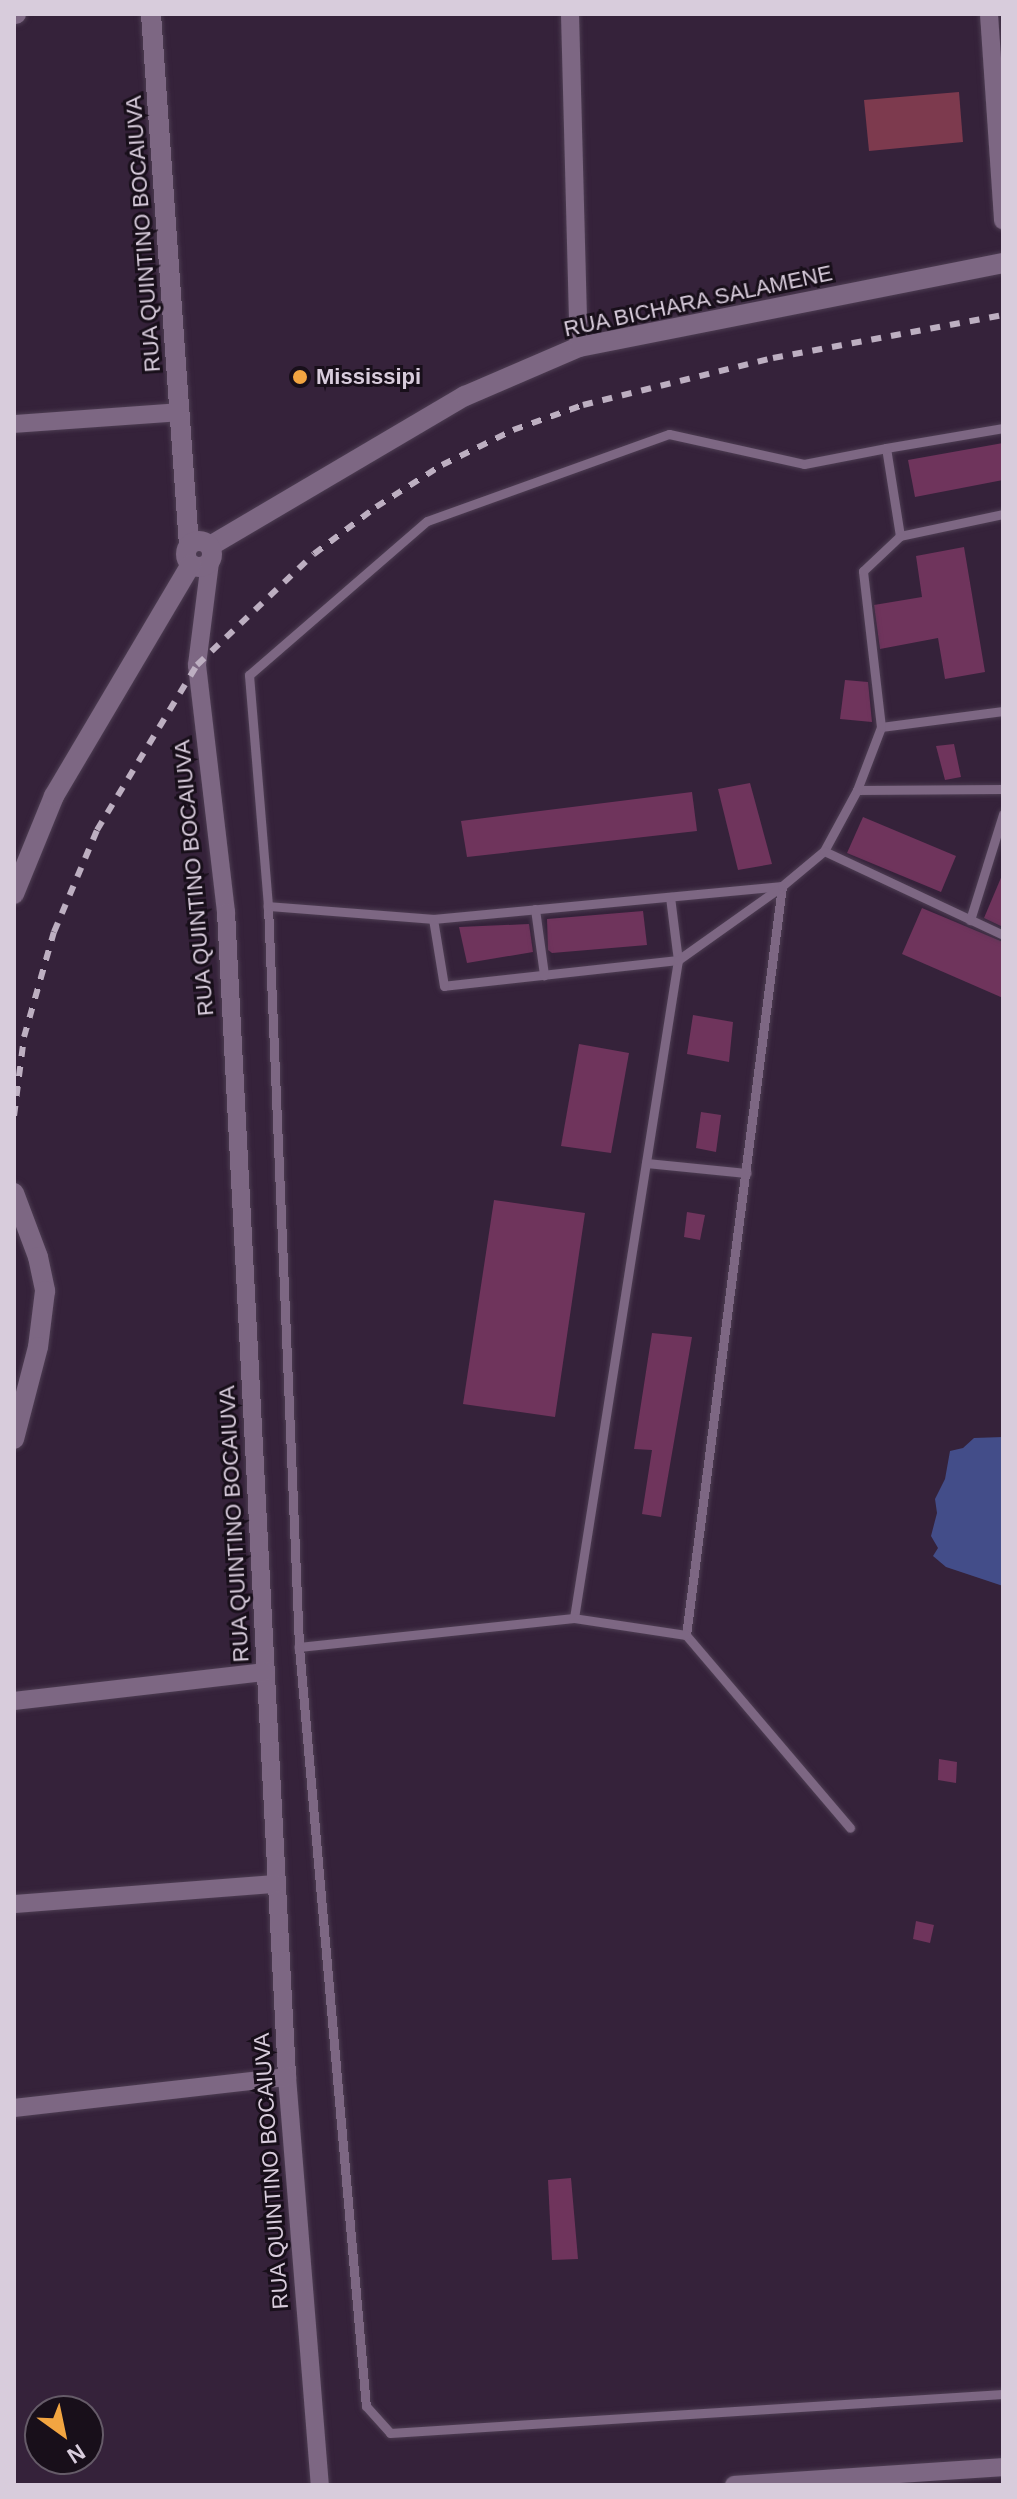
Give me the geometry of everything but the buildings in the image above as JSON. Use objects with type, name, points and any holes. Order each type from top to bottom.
[{"type":"main road","name":"RUA QUINTINO BOCAIUVA","points":[[151,14],[180,412],[200,554]]},
{"type":"main road","name":"RUA BICHARA SALAMENE","points":[[14,894],[19,870],[54,796],[200,554],[465,396],[579,347],[1003,263]]},
{"type":"main road","points":[[14,1193],[38,1257],[45,1291],[38,1347],[14,1439]]},
{"type":"street","points":[[570,14],[579,347]]},
{"type":"street","points":[[989,14],[1003,221]]},
{"type":"street","points":[[14,424],[180,412]]},
{"type":"street","name":"RUA QUINTINO BOCAIUVA","points":[[200,554],[197,665],[226,912],[287,2077],[320,2485]]},
{"type":"street","points":[[14,1701],[265,1672]]},
{"type":"street","points":[[14,1904],[276,1884]]},
{"type":"street","points":[[14,2108],[287,2077]]},
{"type":"street","points":[[734,2485],[1003,2467]]},
{"type":"lane","points":[[1003,428],[804,464],[669,434],[427,521],[249,675],[268,906],[299,1647],[366,2406],[390,2433],[1003,2394]]},
{"type":"lane","points":[[886,448],[900,536]]},
{"type":"lane","points":[[433,919],[444,986],[678,960],[782,886],[824,851],[857,790],[881,727],[863,571],[900,536],[1003,514]]},
{"type":"lane","points":[[881,727],[1003,711]]},
{"type":"lane","points":[[857,790],[1003,789]]},
{"type":"lane","points":[[970,920],[1003,814]]},
{"type":"lane","points":[[824,851],[1003,935]]},
{"type":"lane","points":[[268,906],[433,919],[782,886]]},
{"type":"lane","points":[[686,1635],[782,886]]},
{"type":"lane","points":[[574,1618],[678,960],[670,897]]},
{"type":"lane","points":[[535,909],[544,975]]},
{"type":"lane","points":[[646,1163],[747,1173]]},
{"type":"lane","points":[[299,1647],[574,1618],[686,1635],[850,1828]]},
{"type":"shaded area","points":[[959,92],[963,142],[869,151],[864,100]]},
{"type":"water","points":[[1003,1437],[1003,1586],[946,1567],[933,1556],[938,1548],[931,1536],[937,1513],[935,1499],[945,1479],[950,1451],[963,1448],[974,1438]]},
{"type":"railway","points":[[14,1116],[24,1037],[54,932],[97,830],[197,665],[314,554],[376,507],[442,465],[513,430],[583,405],[773,358],[1003,315]]},
{"type":"place","name":"Mississipi","points":[[300,377]]}]
